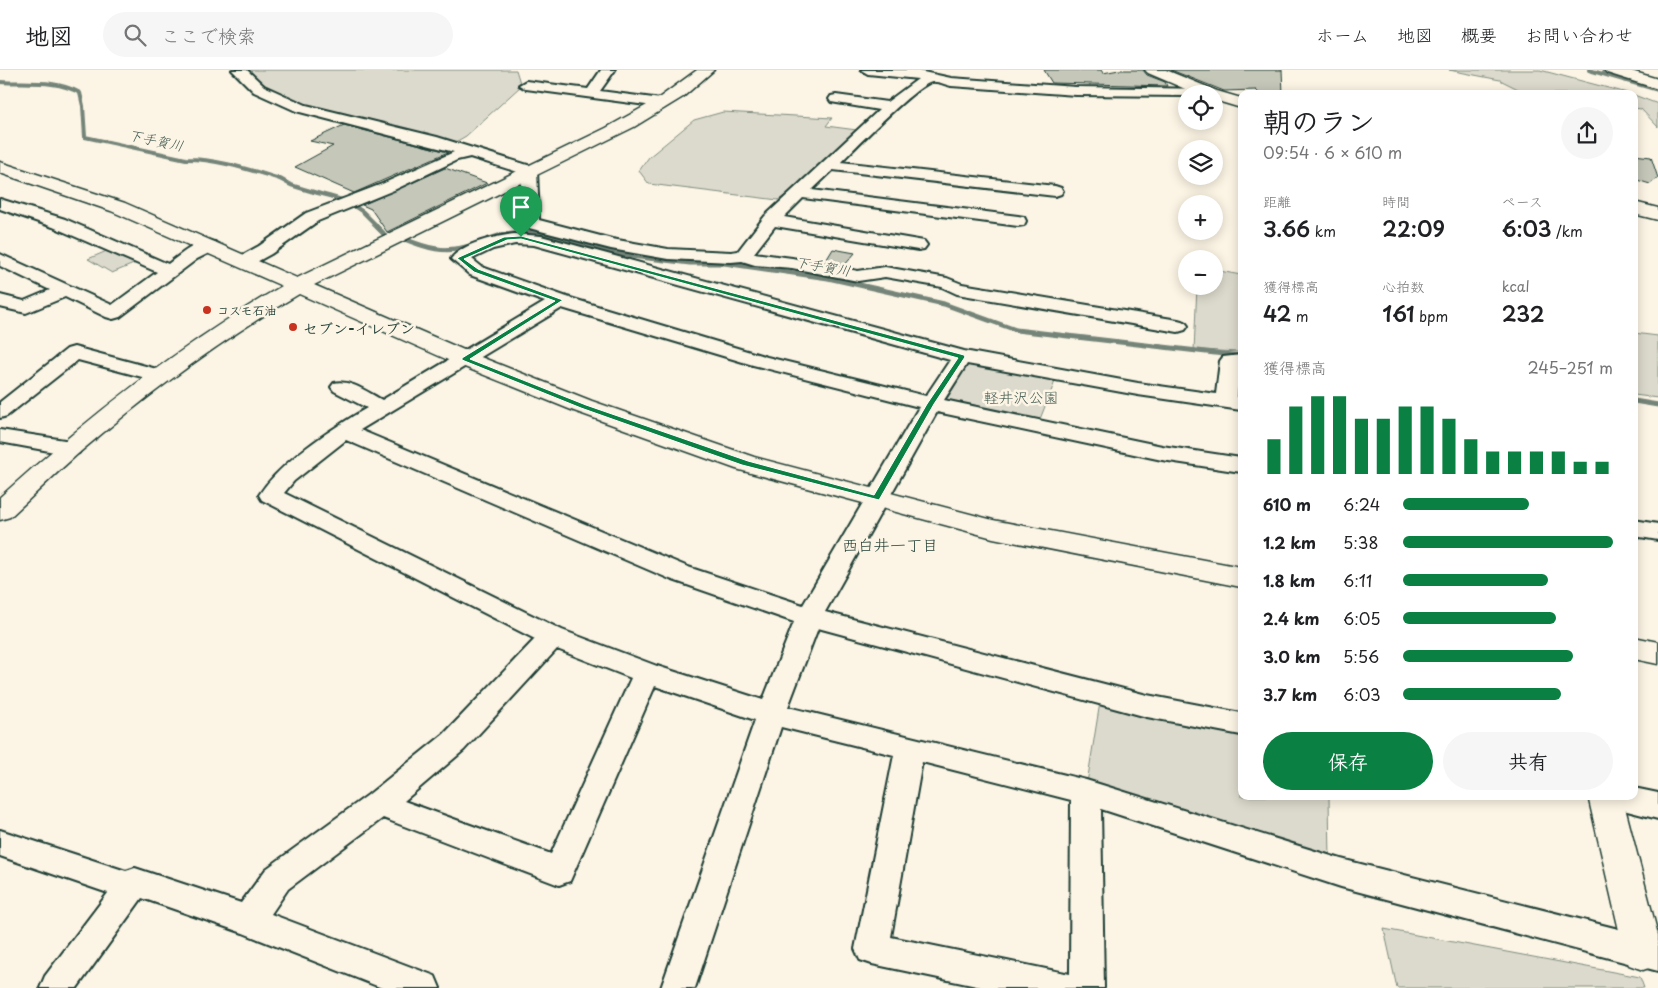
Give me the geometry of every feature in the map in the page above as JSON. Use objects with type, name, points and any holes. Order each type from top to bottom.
[{"type":"street","points":[[239,70],[259,89],[301,108],[432,140],[529,170],[531,223],[611,244],[668,254],[730,257],[744,255],[755,260],[792,263],[858,276],[885,272],[947,283],[957,288],[1007,298],[1178,326]]},
{"type":"street","points":[[591,94],[608,70]]},
{"type":"street","points":[[2,508],[71,448],[161,376],[258,309],[299,285],[395,236],[590,143],[661,103],[706,70]]},
{"type":"street","points":[[868,70],[909,73],[928,79],[951,82],[1076,92],[1178,93]]},
{"type":"street","points":[[1154,70],[1191,85]]},
{"type":"street","points":[[1612,70],[1658,84]]},
{"type":"street","points":[[547,76],[532,86],[661,103]]},
{"type":"street","points":[[744,255],[771,220],[890,107],[916,85],[928,79]]},
{"type":"street","points":[[1223,97],[1238,102]]},
{"type":"street","points":[[836,99],[890,107]]},
{"type":"street","points":[[244,262],[265,250],[312,217],[388,187],[452,157],[469,152]]},
{"type":"street","points":[[830,165],[1055,191]]},
{"type":"street","points":[[0,167],[118,207],[464,359],[583,406],[745,463],[993,529],[1238,576]]},
{"type":"street","points":[[941,211],[955,180]]},
{"type":"street","points":[[801,193],[1018,221]]},
{"type":"street","points":[[0,204],[59,223],[169,271]]},
{"type":"street","points":[[1638,209],[1658,214]]},
{"type":"street","points":[[771,220],[918,245]]},
{"type":"street","points":[[1238,361],[1230,361],[1234,403],[1138,389],[962,357],[521,237],[506,239],[460,258],[476,271],[560,300],[760,361],[931,404],[1162,453],[1238,465]]},
{"type":"street","points":[[0,259],[113,313],[191,255],[209,246]]},
{"type":"street","points":[[0,301],[26,307],[64,290]]},
{"type":"street","points":[[560,300],[344,431],[286,476],[270,495],[553,637],[647,673],[771,714],[1086,792],[1341,873],[1651,953]]},
{"type":"street","points":[[0,412],[74,353],[161,376]]},
{"type":"street","points":[[678,988],[771,714],[808,617],[931,404],[962,357]]},
{"type":"street","points":[[342,387],[382,408]]},
{"type":"street","points":[[344,431],[679,573],[808,617],[1147,706],[1238,723]]},
{"type":"street","points":[[0,436],[71,448]]},
{"type":"street","points":[[1638,529],[1658,532]]},
{"type":"street","points":[[248,920],[277,879],[379,804],[454,742],[553,637]]},
{"type":"street","points":[[1638,649],[1658,653]]},
{"type":"street","points":[[379,804],[559,871],[647,673]]},
{"type":"street","points":[[910,747],[872,949],[1064,988]]},
{"type":"street","points":[[1086,792],[1087,988]]},
{"type":"street","points":[[1606,800],[1651,953]]},
{"type":"street","points":[[1632,800],[1658,806]]},
{"type":"street","points":[[0,843],[131,887]]},
{"type":"street","points":[[57,988],[136,882],[248,920],[423,988]]},
{"type":"green space","points":[[244,70],[516,70],[521,86],[466,136],[452,144],[294,103],[264,88]]},
{"type":"green space","points":[[1449,70],[1540,70],[1616,90],[1520,90],[1500,80]]},
{"type":"green space","points":[[1638,96],[1658,104],[1658,127],[1641,109],[1638,109]]},
{"type":"green space","points":[[723,112],[832,118],[826,126],[857,130],[798,188],[778,200],[649,184],[639,171],[649,157],[694,120]]},
{"type":"green space","points":[[109,250],[136,263],[112,273],[88,259]]},
{"type":"green space","points":[[1223,272],[1238,274],[1238,352],[1194,350],[1197,295],[1223,295]]},
{"type":"green space","points":[[1638,334],[1658,336],[1658,398],[1638,396]]},
{"type":"green space","name":"軽井沢公園","points":[[978,363],[1056,379],[1038,424],[953,406],[947,399],[967,366]]},
{"type":"green space","points":[[1101,696],[1238,725],[1238,800],[1329,800],[1330,861],[1087,783]]},
{"type":"green space","points":[[1384,929],[1640,977],[1644,988],[1397,988]]},
{"type":"building","points":[[1044,70],[1101,70],[1103,73],[1119,70],[1143,70],[1147,75],[1165,82],[1167,86],[1052,83]]},
{"type":"building","points":[[1171,70],[1282,70],[1283,90],[1224,91],[1223,85],[1209,85]]},
{"type":"building","points":[[344,125],[448,152],[354,193],[295,167],[333,146],[310,141]]},
{"type":"building","points":[[1638,155],[1651,157],[1658,178],[1650,184],[1638,180]]},
{"type":"building","points":[[445,168],[487,183],[387,232],[371,209],[362,205]]},
{"type":"building","points":[[833,249],[855,253],[844,266],[825,262]]},
{"type":"waterway","points":[[1589,70],[1658,90]]},
{"type":"waterway","name":"下手賀川","points":[[0,82],[51,84],[80,93],[83,106],[85,137],[186,159],[198,159],[232,165],[343,200]]},
{"type":"waterway","name":"下手賀川","points":[[351,204],[363,212],[376,225]]},
{"type":"waterway","name":"下手賀川","points":[[374,224],[383,233]]},
{"type":"waterway","name":"下手賀川","points":[[486,240],[501,235],[536,232],[623,255],[690,263],[724,263],[828,278],[944,304],[1016,330],[1238,356]]},
{"type":"waterway","name":"下手賀川","points":[[402,238],[419,245],[444,250],[470,246]]},
{"type":"waterway","name":"下手賀川","points":[[1638,402],[1658,405]]},
{"type":"place","name":"コスモ石油","points":[[207,310]]},
{"type":"place","name":"セブン-イレブン","points":[[293,327]]},
{"type":"district","name":"西白井一丁目","points":[[890,544]]},
{"type":"route","points":[[521,237],[962,357],[931,404],[876,498],[745,463],[583,406],[464,359],[560,300],[476,271],[460,258],[506,239],[521,237]]}]
